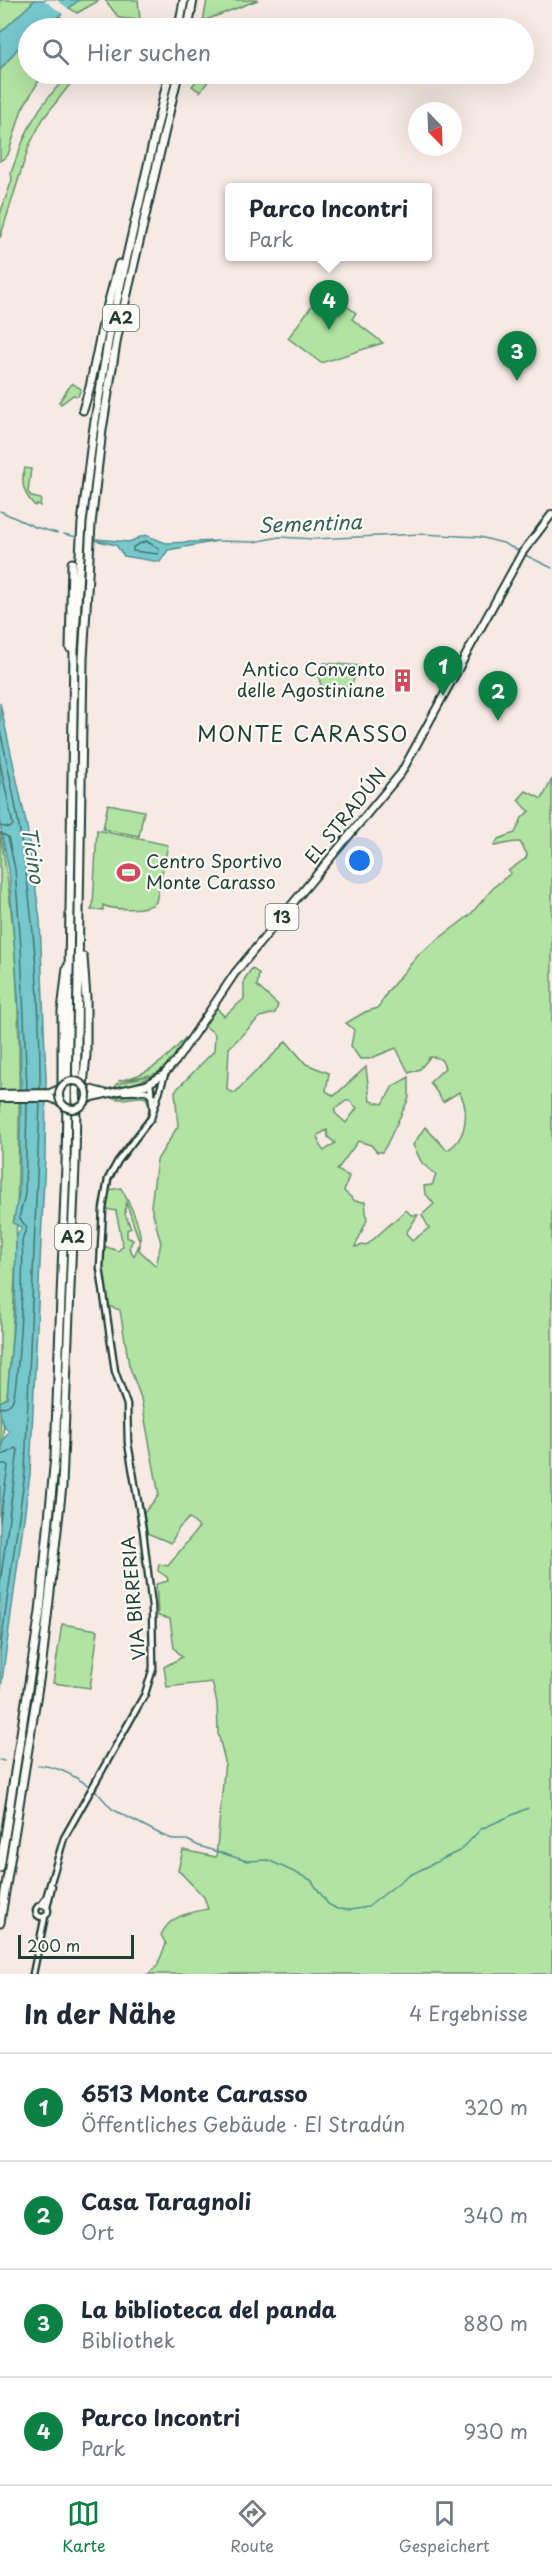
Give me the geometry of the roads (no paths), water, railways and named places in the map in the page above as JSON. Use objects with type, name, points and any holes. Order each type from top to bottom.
[{"type":"highway","points":[[181,18],[184,0]]},
{"type":"highway","points":[[190,18],[193,0]]},
{"type":"highway","name":"A2","points":[[0,1868],[40,1612],[53,1488],[61,1328],[71,938],[73,694],[80,544],[102,372],[136,210],[166,84]]},
{"type":"highway","name":"A2","points":[[0,1923],[42,1662],[62,1486],[75,1176],[83,659],[91,524],[103,420],[117,337],[175,84]]},
{"type":"highway","name":"A2","points":[[83,410],[104,319],[136,210]]},
{"type":"highway","name":"A2","points":[[72,563],[69,682],[73,694]]},
{"type":"highway","points":[[79,919],[86,998],[84,1087]]},
{"type":"highway","points":[[61,1087],[63,992],[71,938]]},
{"type":"main road","name":"EL STRADÚN","points":[[167,1072],[235,973],[401,773],[516,562],[552,514]]},
{"type":"main road","name":"13","points":[[84,1087],[89,1091],[120,1092],[152,1082],[167,1072]]},
{"type":"main road","points":[[72,1081],[84,1087],[87,1095],[84,1102],[73,1108],[51,1098],[0,1096],[48,1093],[72,1081]]},
{"type":"main road","points":[[61,1087],[59,1095],[62,1103]]},
{"type":"main road","name":"13","points":[[84,1102],[107,1093]]},
{"type":"street","points":[[156,1098],[167,1072]]},
{"type":"street","points":[[152,1082],[156,1098]]},
{"type":"street","points":[[120,1092],[146,1091],[156,1098]]},
{"type":"street","name":"VIA BIRRERIA","points":[[51,1883],[48,1912],[42,1916],[36,1910],[46,1898],[62,1842],[149,1688],[153,1674],[154,1648],[143,1531],[128,1443],[127,1405],[115,1371],[103,1290],[102,1236],[106,1186],[118,1161],[151,1118],[156,1098]]},
{"type":"street","points":[[41,1905],[47,1907]]},
{"type":"street","points":[[33,1974],[43,1925],[42,1916]]},
{"type":"water","points":[[35,0],[79,0],[56,18],[18,18],[18,48],[0,70],[0,33]]},
{"type":"water","points":[[145,535],[166,543],[218,541],[168,550],[160,562],[124,556],[116,545],[85,538],[129,542]]},
{"type":"water","points":[[0,703],[27,827],[40,920],[46,1079],[45,1157],[30,1474],[0,1695],[0,1462],[3,1440],[9,1431],[2,1422],[0,1402],[7,1398],[15,1306],[16,1242],[17,1234],[21,1229],[13,1223],[19,1194],[21,1088],[20,1024],[9,870],[0,825]]},
{"type":"waterway","name":"Sementina","points":[[0,511],[35,527],[57,533]]},
{"type":"waterway","name":"Sementina","points":[[64,534],[77,537]]},
{"type":"waterway","name":"Sementina","points":[[219,541],[254,542],[279,537],[314,539],[421,534],[480,537],[503,543],[519,551]]},
{"type":"waterway","name":"Sementina","points":[[523,554],[552,568]]},
{"type":"waterway","points":[[0,1760],[4,1761]]},
{"type":"waterway","points":[[38,1765],[72,1775],[91,1787]]},
{"type":"waterway","points":[[95,1790],[112,1809],[162,1835],[175,1840],[187,1840],[247,1861],[268,1860],[311,1880],[328,1904],[337,1909],[351,1910],[368,1907],[406,1877],[461,1850],[481,1829],[528,1808]]},
{"type":"place","name":"Parco Incontri","points":[[329,330]]},
{"type":"place","name":"La biblioteca del panda","points":[[517,381]]},
{"type":"place","name":"Antico Convento delle Agostiniane","points":[[403,680]]},
{"type":"place","name":"6513 Monte Carasso","points":[[443,696]]},
{"type":"place","name":"Casa Taragnoli","points":[[498,721]]},
{"type":"place","name":"Centro Sportivo Monte Carasso","points":[[128,872]]},
{"type":"district","name":"MONTE CARASSO","points":[[303,735]]},
{"type":"water label","name":"Ticino","points":[[33,855]]}]
